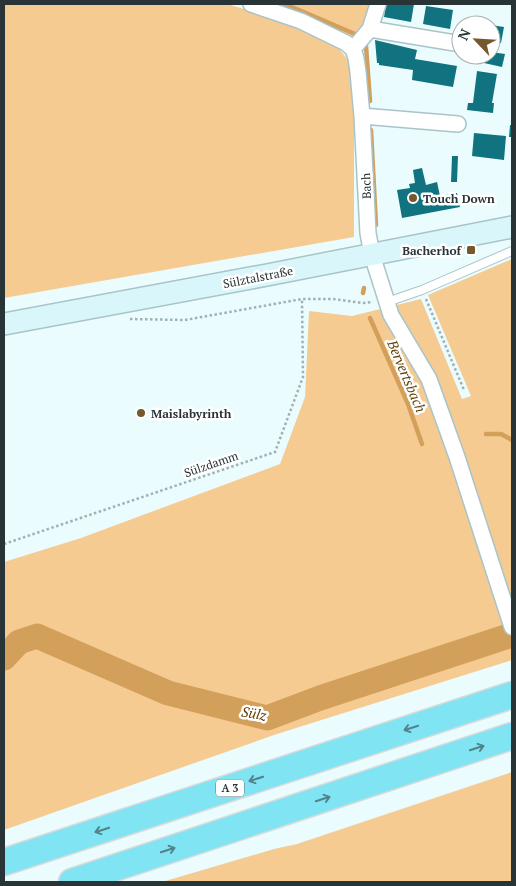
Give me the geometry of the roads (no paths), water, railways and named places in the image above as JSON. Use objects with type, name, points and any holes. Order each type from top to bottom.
[{"type":"highway","name":"A 3","points":[[4,862],[512,695]]},
{"type":"highway","points":[[72,882],[512,736]]},
{"type":"main road","name":"Sülztalstraße","points":[[4,324],[512,227]]},
{"type":"street","points":[[251,4],[301,21],[346,43],[352,49],[370,29],[378,4]]},
{"type":"street","points":[[370,29],[451,42]]},
{"type":"street","name":"Bach","points":[[352,49],[356,58],[362,116],[368,233],[372,254],[391,315],[429,379],[457,457],[512,627]]},
{"type":"street","points":[[362,116],[458,124]]},
{"type":"lane","points":[[387,302],[422,290],[512,251]]},
{"type":"waterway","name":"Bervertsbach","points":[[285,4],[355,34]]},
{"type":"waterway","name":"Bervertsbach","points":[[366,46],[370,101]]},
{"type":"waterway","name":"Bervertsbach","points":[[371,130],[376,225]]},
{"type":"waterway","name":"Bervertsbach","points":[[363,293],[364,288]]},
{"type":"waterway","name":"Bervertsbach","points":[[370,318],[408,404],[422,444]]},
{"type":"waterway","name":"Bervertsbach","points":[[486,434],[501,434],[512,440]]},
{"type":"waterway","name":"Sülz","points":[[4,658],[19,642],[37,636],[168,693],[267,718],[320,698],[512,635]]},
{"type":"place","name":"Touch Down","points":[[413,198]]},
{"type":"place","name":"Bacherhof","points":[[471,250]]},
{"type":"place","name":"Maislabyrinth","points":[[141,413]]}]
